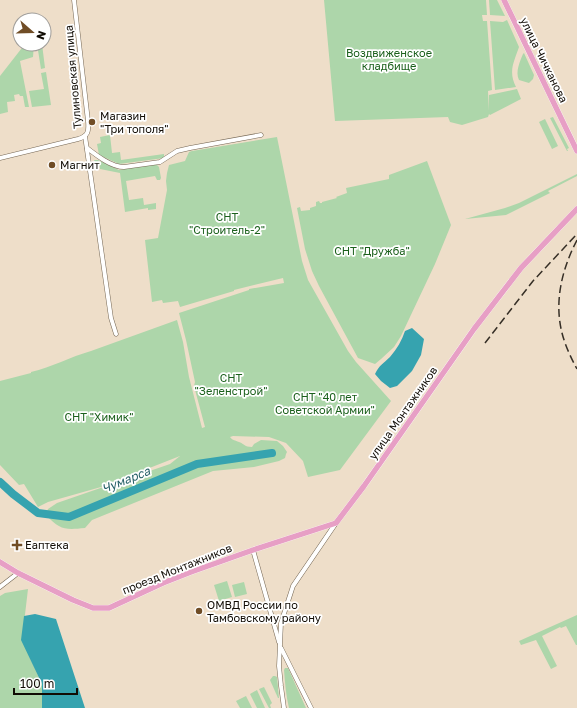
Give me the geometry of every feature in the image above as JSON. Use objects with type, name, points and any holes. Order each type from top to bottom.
[{"type":"main road","name":"улица Чичканова","points":[[504,0],[577,150]]},
{"type":"main road","name":"улица Монтажников","points":[[336,524],[474,329],[521,268],[577,209]]},
{"type":"main road","name":"проезд Монтажников","points":[[0,562],[73,600],[94,608],[109,608],[163,583],[253,550],[336,524]]},
{"type":"street","name":"Тулиновская улица","points":[[0,158],[78,140],[85,136],[88,132],[89,126],[74,0]]},
{"type":"street","points":[[87,148],[100,158],[124,167],[160,162],[177,151],[261,135]]},
{"type":"street","points":[[85,136],[113,327],[116,334]]},
{"type":"street","name":"улица Монтажников","points":[[284,708],[280,666],[281,623],[293,586],[336,524]]},
{"type":"street","points":[[253,550],[280,647]]},
{"type":"street","points":[[0,587],[18,572]]},
{"type":"street","name":"улица Монтажников","points":[[280,647],[311,708]]},
{"type":"green space","name":"Воздвиженское кладбище","points":[[324,0],[486,0],[487,15],[482,15],[483,21],[487,21],[492,90],[488,91],[489,111],[489,95],[517,89],[521,99],[490,115],[489,114],[488,117],[462,125],[450,122],[448,117],[335,121]]},
{"type":"green space","points":[[489,0],[497,0],[505,16],[490,15]]},
{"type":"green space","points":[[507,20],[519,47],[512,71],[512,76],[516,87],[495,90],[490,21],[503,22]]},
{"type":"green space","points":[[19,52],[33,52],[33,57],[20,61],[29,107],[25,107],[23,96],[20,96],[19,94],[14,95],[15,101],[7,102],[8,112],[0,114],[0,76]]},
{"type":"green space","points":[[38,52],[43,52],[45,68],[41,69]]},
{"type":"green space","points":[[524,53],[534,75],[533,79],[529,83],[519,80],[518,77],[518,67]]},
{"type":"green space","points":[[46,72],[51,105],[32,107],[29,91],[44,89],[41,73]]},
{"type":"green space","points":[[553,117],[569,148],[567,149],[568,151],[550,118]]},
{"type":"green space","points":[[545,119],[558,146],[552,149],[539,122]]},
{"type":"green space","points":[[110,135],[112,153],[120,152],[121,160],[164,154],[164,158],[119,164],[99,155],[97,144],[101,143],[100,137]]},
{"type":"green space","points":[[277,137],[302,261],[308,280],[348,351],[391,401],[340,470],[308,477],[303,461],[286,443],[269,437],[233,436],[230,437],[233,440],[249,447],[252,447],[261,440],[277,441],[287,452],[285,458],[279,461],[254,467],[213,471],[92,520],[85,528],[68,529],[55,524],[46,515],[48,509],[57,503],[170,464],[180,456],[101,487],[48,502],[38,507],[24,484],[19,485],[0,465],[0,381],[31,373],[177,320],[202,428],[205,427],[194,386],[195,382],[179,313],[249,289],[284,283],[283,278],[234,290],[180,307],[178,301],[163,303],[162,300],[152,302],[145,240],[158,238],[167,190],[166,181],[169,165],[185,161],[189,152],[192,151]]},
{"type":"green space","points":[[94,160],[98,160],[119,170],[155,164],[157,165],[159,167],[160,180],[157,180],[155,176],[126,181],[129,200],[143,198],[144,205],[156,203],[156,209],[148,210],[148,208],[125,212],[120,173],[100,169],[99,162],[95,162]]},
{"type":"green space","name":"СНТ \"Дружба\"","points":[[427,161],[451,225],[435,264],[401,336],[394,347],[375,364],[358,358],[319,286],[312,271],[305,249],[297,208],[300,207],[301,211],[310,210],[310,208],[316,206],[316,202],[319,201],[322,203],[347,193],[346,188],[389,179],[389,175]]},
{"type":"green space","points":[[577,174],[577,176],[548,191],[550,193],[506,215],[465,219],[519,203]]},
{"type":"green space","points":[[227,581],[232,597],[219,601],[214,585]]},
{"type":"green space","points":[[244,582],[247,594],[235,597],[232,585]]},
{"type":"green space","points":[[28,589],[22,640],[42,684],[42,708],[0,708],[0,596],[5,593]]},
{"type":"green space","points":[[577,615],[577,645],[566,626],[560,627],[542,636],[557,666],[551,669],[536,640],[521,645],[519,641]]},
{"type":"green space","points":[[285,668],[288,668],[306,708],[289,708],[285,685]]},
{"type":"green space","points":[[273,676],[277,677],[279,698],[270,680]]},
{"type":"green space","points":[[264,687],[272,703],[270,705],[271,708],[269,708],[259,689]]},
{"type":"green space","points":[[257,690],[265,708],[257,708],[250,694]]},
{"type":"green space","points":[[246,696],[252,708],[240,708],[236,701]]},
{"type":"water","points":[[412,328],[424,339],[421,355],[412,371],[397,386],[390,388],[375,374],[380,366],[395,351],[405,331]]},
{"type":"water","points":[[35,614],[56,619],[85,708],[42,708],[42,684],[21,640],[24,616]]},
{"type":"waterway","name":"Чумарса","points":[[0,482],[38,513],[69,517],[197,464],[272,453]]},
{"type":"railway","points":[[485,343],[533,281],[577,234]]},
{"type":"railway","points":[[577,240],[567,262],[559,297],[560,321],[563,338],[577,369]]},
{"type":"place","name":"Магазин \"Три тополя\"","points":[[92,122]]},
{"type":"place","name":"Магнит","points":[[52,165]]},
{"type":"place","name":"Еаптека","points":[[17,545]]},
{"type":"place","name":"ОМВД России по Тамбовскому району","points":[[199,611]]},
{"type":"park label","name":"СНТ \"Строитель-2\"","points":[[227,223]]},
{"type":"park label","name":"СНТ \"Зеленстрой\"","points":[[231,384]]},
{"type":"park label","name":"СНТ \"40 лет Советской Армии\"","points":[[325,403]]},
{"type":"park label","name":"СНТ \"Химик\"","points":[[99,417]]}]
